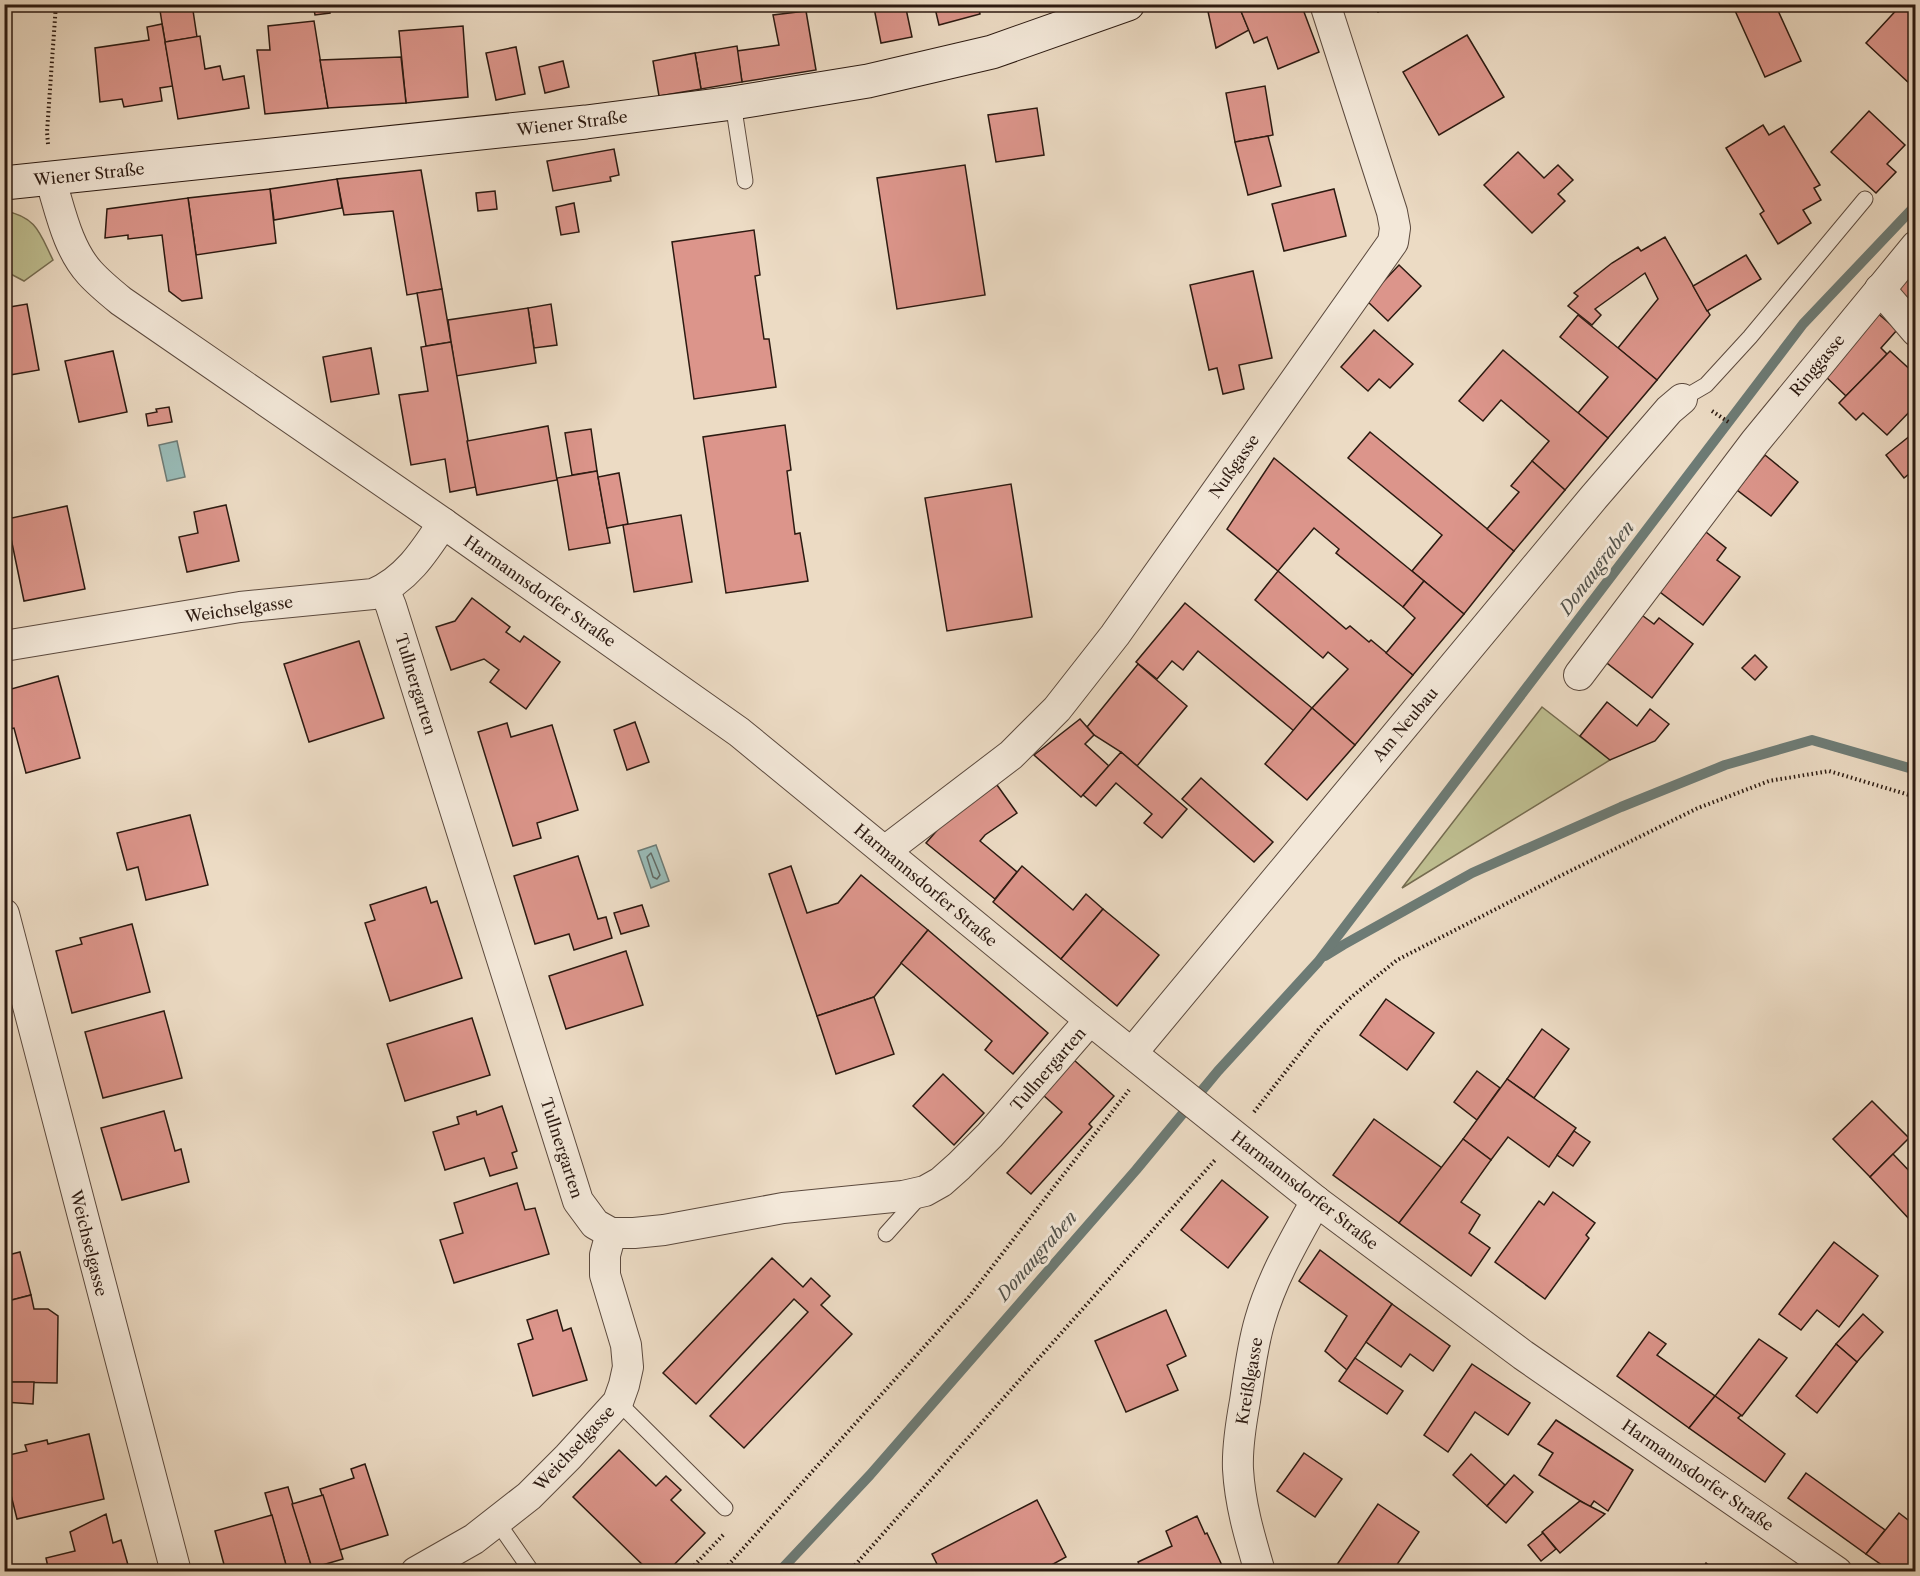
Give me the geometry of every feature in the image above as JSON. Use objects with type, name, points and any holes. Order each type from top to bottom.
[{"type":"street","name":"Wiener Straße","points":[[4,183],[586,122],[733,103],[868,81],[970,58],[1050,33],[1128,4]]},
{"type":"street","name":"Nußgasse","points":[[885,851],[1011,755],[1057,709],[1115,635],[1394,242],[1395,228],[1392,212],[1325,4]]},
{"type":"street","name":"Harmannsdorfer Straße","points":[[50,178],[64,224],[76,253],[88,271],[122,301],[443,523],[730,726],[1316,1201],[1523,1355],[1837,1572]]},
{"type":"street","name":"Ringgasse","points":[[1744,434],[1880,289],[1916,246]]},
{"type":"street","points":[[1880,289],[1916,331]]},
{"type":"street","name":"Am Neubau","points":[[1145,1064],[1594,497],[1669,410],[1694,403]]},
{"type":"street","points":[[1579,675],[1744,434]]},
{"type":"street","name":"Weichselgasse","points":[[4,646],[240,607],[373,594],[384,589],[405,573],[422,556],[443,523]]},
{"type":"street","name":"Tullnergarten","points":[[384,589],[578,1201],[595,1224],[612,1233],[634,1233],[664,1230],[783,1208],[903,1196],[925,1191],[941,1182],[990,1135],[1090,1020]]},
{"type":"street","name":"Weichselgasse","points":[[4,914],[176,1572]]},
{"type":"street","name":"Kreißlgasse","points":[[1260,1572],[1245,1522],[1238,1467],[1240,1431],[1251,1357],[1260,1320],[1272,1287],[1316,1201]]},
{"type":"street","name":"Weichselgasse","points":[[416,1572],[474,1539],[529,1496],[618,1402],[628,1367],[626,1345],[605,1275],[605,1256],[612,1233]]},
{"type":"lane","points":[[733,103],[745,181]]},
{"type":"lane","points":[[1694,403],[1706,385],[1750,337],[1865,199]]},
{"type":"lane","points":[[886,1234],[925,1191]]},
{"type":"lane","points":[[618,1402],[725,1508]]},
{"type":"lane","points":[[498,1522],[532,1572]]},
{"type":"path","points":[[50,178],[46,132],[56,4]]},
{"type":"path","points":[[1694,403],[1744,434]]},
{"type":"path","points":[[849,1572],[1235,1136],[1319,1029],[1349,999],[1396,960],[1698,808],[1768,781],[1829,771],[1916,797]]},
{"type":"path","points":[[722,1572],[968,1298],[1145,1064]]},
{"type":"path","points":[[688,1572],[730,1528],[725,1508]]},
{"type":"green space","points":[[5,211],[31,222],[41,235],[53,260],[24,281],[5,271]]},
{"type":"green space","points":[[1542,707],[1610,760],[1402,888]]},
{"type":"water","points":[[177,441],[185,477],[167,481],[159,445]]},
{"type":"water","points":[[656,845],[669,881],[651,888],[638,851]]},
{"type":"building","points":[[159,4],[192,4],[197,37],[165,42]]},
{"type":"building","points":[[219,4],[233,4],[234,11],[220,11]]},
{"type":"building","points":[[313,4],[329,4],[330,13],[315,15]]},
{"type":"building","points":[[905,4],[912,37],[881,43],[874,8]]},
{"type":"building","points":[[934,4],[978,4],[980,14],[939,25]]},
{"type":"building","points":[[1211,4],[1238,4],[1249,30],[1216,48],[1207,7]]},
{"type":"building","points":[[1238,4],[1301,4],[1319,52],[1278,69],[1267,37],[1254,43]]},
{"type":"building","points":[[1375,4],[1395,4],[1378,12]]},
{"type":"building","points":[[1732,4],[1775,4],[1801,61],[1765,77]]},
{"type":"building","points":[[1902,4],[1916,4],[1916,79],[1910,84],[1866,43]]},
{"type":"building","points":[[806,11],[816,70],[742,82],[737,51],[779,45],[773,15]]},
{"type":"building","points":[[314,21],[328,108],[265,114],[257,50],[270,50],[268,26]]},
{"type":"building","points":[[162,24],[173,86],[160,88],[162,101],[124,107],[122,99],[100,102],[95,48],[149,40],[147,27]]},
{"type":"building","points":[[463,26],[468,97],[406,103],[399,31]]},
{"type":"building","points":[[1467,35],[1504,97],[1439,135],[1403,72]]},
{"type":"building","points":[[200,36],[205,69],[220,66],[223,80],[244,76],[249,108],[178,119],[165,42]]},
{"type":"building","points":[[737,46],[742,82],[701,89],[695,53]]},
{"type":"building","points":[[516,47],[525,94],[496,100],[486,53]]},
{"type":"building","points":[[695,53],[701,89],[659,96],[653,61]]},
{"type":"building","points":[[401,57],[406,103],[328,108],[320,60]]},
{"type":"building","points":[[563,61],[569,87],[545,93],[539,67]]},
{"type":"building","points":[[1265,86],[1273,135],[1235,142],[1226,93]]},
{"type":"building","points":[[1037,108],[1044,155],[996,162],[988,115]]},
{"type":"building","points":[[1869,111],[1905,145],[1887,164],[1896,172],[1876,193],[1831,152]]},
{"type":"building","points":[[1763,125],[1769,135],[1784,126],[1820,185],[1814,188],[1821,200],[1803,210],[1811,223],[1778,244],[1760,214],[1764,211],[1726,148]]},
{"type":"building","points":[[1268,136],[1281,186],[1248,195],[1235,142]]},
{"type":"building","points":[[614,149],[619,175],[610,177],[611,181],[553,191],[547,161]]},
{"type":"building","points":[[1518,152],[1544,178],[1558,165],[1573,180],[1558,194],[1565,201],[1532,233],[1484,185]]},
{"type":"building","points":[[965,165],[985,295],[897,309],[877,178]]},
{"type":"building","points":[[421,170],[442,289],[407,295],[393,211],[344,215],[337,179]]},
{"type":"building","points":[[337,179],[342,208],[274,220],[270,189]]},
{"type":"building","points":[[270,189],[276,243],[196,255],[188,198]]},
{"type":"building","points":[[1334,189],[1346,236],[1284,251],[1272,204]]},
{"type":"building","points":[[495,191],[497,209],[478,211],[476,193]]},
{"type":"building","points":[[188,198],[202,298],[182,301],[169,291],[162,235],[128,239],[128,235],[105,238],[107,209]]},
{"type":"building","points":[[574,203],[579,232],[561,235],[556,207]]},
{"type":"building","points":[[754,230],[760,275],[755,276],[764,339],[769,339],[776,387],[694,399],[672,242]]},
{"type":"building","points":[[1665,237],[1710,315],[1657,380],[1618,348],[1658,299],[1645,273],[1595,309],[1601,315],[1592,325],[1568,306],[1578,296],[1574,293],[1612,263],[1638,247],[1641,251]]},
{"type":"building","points":[[1746,255],[1761,279],[1707,311],[1693,286]]},
{"type":"building","points":[[1916,262],[1916,311],[1893,286]]},
{"type":"building","points":[[1399,265],[1421,286],[1388,321],[1366,300]]},
{"type":"building","points":[[1253,271],[1272,358],[1239,365],[1244,389],[1223,394],[1217,368],[1209,370],[1190,285]]},
{"type":"building","points":[[442,289],[451,342],[426,346],[417,293]]},
{"type":"building","points":[[27,304],[39,370],[4,376],[4,308]]},
{"type":"building","points":[[551,304],[557,345],[534,348],[528,308]]},
{"type":"building","points":[[528,308],[536,363],[456,376],[448,320]]},
{"type":"building","points":[[1874,310],[1897,330],[1881,348],[1887,354],[1846,396],[1825,376]]},
{"type":"building","points":[[1578,315],[1657,380],[1608,438],[1578,413],[1608,377],[1560,337]]},
{"type":"building","points":[[1374,330],[1413,364],[1390,388],[1379,379],[1368,391],[1341,367]]},
{"type":"building","points":[[451,342],[476,487],[450,492],[445,459],[411,465],[399,395],[428,391],[421,347]]},
{"type":"building","points":[[371,348],[379,394],[331,402],[323,357]]},
{"type":"building","points":[[1503,350],[1608,438],[1565,490],[1532,461],[1549,441],[1501,400],[1483,421],[1459,401]]},
{"type":"building","points":[[113,351],[127,412],[79,422],[65,361]]},
{"type":"building","points":[[1890,351],[1916,375],[1916,405],[1887,435],[1863,413],[1856,420],[1839,403]]},
{"type":"building","points":[[169,407],[172,422],[148,426],[146,414],[157,412],[156,409]]},
{"type":"building","points":[[785,425],[791,470],[787,471],[795,534],[800,533],[808,581],[726,593],[703,437]]},
{"type":"building","points":[[548,426],[557,480],[477,495],[467,441]]},
{"type":"building","points":[[591,429],[597,471],[572,475],[565,433]]},
{"type":"building","points":[[1916,431],[1916,482],[1909,474],[1904,478],[1886,455]]},
{"type":"building","points":[[1370,432],[1514,551],[1464,614],[1412,571],[1442,535],[1348,458]]},
{"type":"building","points":[[1765,455],[1798,482],[1771,516],[1737,490]]},
{"type":"building","points":[[1274,458],[1424,581],[1403,607],[1336,553],[1339,549],[1314,528],[1278,571],[1227,529]]},
{"type":"building","points":[[1532,461],[1565,490],[1514,551],[1487,529],[1519,492],[1511,486]]},
{"type":"building","points":[[597,471],[610,543],[569,550],[557,478]]},
{"type":"building","points":[[619,473],[628,524],[607,528],[598,477]]},
{"type":"building","points":[[1011,484],[1032,617],[947,631],[925,498]]},
{"type":"building","points":[[226,505],[239,561],[187,572],[179,537],[198,533],[194,512]]},
{"type":"building","points":[[67,506],[85,589],[24,601],[7,519]]},
{"type":"building","points":[[681,515],[692,582],[634,592],[623,525]]},
{"type":"building","points":[[1706,532],[1726,548],[1717,560],[1740,577],[1703,625],[1660,592]]},
{"type":"building","points":[[1278,571],[1346,629],[1350,626],[1369,642],[1371,640],[1413,675],[1355,745],[1312,708],[1348,669],[1328,652],[1323,658],[1255,600]]},
{"type":"building","points":[[1424,581],[1464,614],[1413,675],[1386,653],[1415,618],[1403,607]]},
{"type":"building","points":[[472,598],[510,627],[506,632],[520,642],[524,636],[560,662],[526,709],[490,682],[499,670],[484,659],[451,670],[436,627],[455,621]]},
{"type":"building","points":[[1185,603],[1312,708],[1294,731],[1198,651],[1183,670],[1172,661],[1157,679],[1136,662]]},
{"type":"building","points":[[1639,613],[1654,624],[1659,618],[1693,644],[1652,698],[1603,660]]},
{"type":"building","points":[[359,641],[384,718],[309,742],[284,664]]},
{"type":"building","points":[[1755,655],[1767,667],[1755,680],[1742,668]]},
{"type":"building","points":[[1138,664],[1187,706],[1137,766],[1121,752],[1094,735],[1087,727]]},
{"type":"building","points":[[58,676],[80,758],[26,773],[14,728],[4,730],[4,691]]},
{"type":"building","points":[[1607,702],[1637,726],[1650,709],[1669,724],[1655,741],[1610,760],[1580,736]]},
{"type":"building","points":[[1312,708],[1355,745],[1307,800],[1265,764]]},
{"type":"building","points":[[1080,719],[1094,735],[1085,744],[1109,766],[1081,797],[1034,755]]},
{"type":"building","points":[[635,722],[649,762],[627,770],[614,730]]},
{"type":"building","points":[[507,723],[511,737],[552,725],[578,810],[537,823],[541,838],[513,846],[478,732]]},
{"type":"building","points":[[1121,752],[1187,809],[1162,838],[1144,823],[1152,814],[1116,783],[1096,806],[1083,795]]},
{"type":"building","points":[[1201,778],[1273,842],[1254,862],[1182,799]]},
{"type":"building","points":[[997,785],[1017,813],[980,841],[1017,872],[995,899],[926,843],[947,819]]},
{"type":"building","points":[[190,815],[208,885],[146,900],[138,867],[127,870],[117,833]]},
{"type":"building","points":[[578,856],[598,919],[606,917],[612,938],[574,950],[569,934],[535,944],[514,876]]},
{"type":"building","points":[[791,866],[807,913],[838,903],[861,875],[928,930],[874,997],[817,1016],[769,874]]},
{"type":"building","points":[[1022,866],[1073,910],[1086,894],[1103,909],[1061,959],[993,902]]},
{"type":"building","points":[[426,887],[431,903],[437,901],[462,978],[390,1001],[365,923],[375,920],[370,905]]},
{"type":"building","points":[[642,905],[649,926],[621,934],[614,913]]},
{"type":"building","points":[[1103,909],[1159,955],[1117,1006],[1061,959]]},
{"type":"building","points":[[132,924],[150,992],[72,1013],[56,951],[82,944],[80,938]]},
{"type":"building","points":[[928,930],[1048,1033],[1013,1074],[985,1050],[992,1041],[901,963]]},
{"type":"building","points":[[626,951],[643,1005],[566,1029],[549,976]]},
{"type":"building","points":[[874,997],[894,1054],[836,1074],[817,1016]]},
{"type":"building","points":[[1386,999],[1434,1033],[1407,1070],[1360,1035]]},
{"type":"building","points":[[164,1011],[182,1078],[103,1098],[85,1032]]},
{"type":"building","points":[[472,1018],[490,1075],[405,1101],[387,1044]]},
{"type":"building","points":[[1542,1029],[1569,1049],[1534,1098],[1507,1079]]},
{"type":"building","points":[[1074,1060],[1114,1096],[1089,1124],[1092,1127],[1031,1194],[1007,1173],[1062,1112],[1043,1095]]},
{"type":"building","points":[[1477,1071],[1500,1088],[1477,1120],[1454,1102]]},
{"type":"building","points":[[943,1074],[984,1113],[954,1145],[913,1106]]},
{"type":"building","points":[[1507,1079],[1576,1128],[1549,1167],[1508,1137],[1491,1160],[1463,1139]]},
{"type":"building","points":[[1872,1101],[1909,1138],[1870,1177],[1833,1139]]},
{"type":"building","points":[[502,1106],[517,1151],[512,1153],[517,1168],[490,1176],[484,1158],[445,1170],[433,1132],[459,1124],[457,1117],[476,1111],[477,1115]]},
{"type":"building","points":[[164,1111],[175,1151],[181,1149],[189,1182],[122,1200],[101,1128]]},
{"type":"building","points":[[1374,1119],[1442,1168],[1399,1223],[1333,1175]]},
{"type":"building","points":[[1574,1131],[1590,1142],[1573,1166],[1557,1155]]},
{"type":"building","points":[[1463,1139],[1491,1160],[1461,1202],[1480,1215],[1469,1233],[1490,1248],[1471,1276],[1399,1223]]},
{"type":"building","points":[[1893,1154],[1916,1178],[1916,1214],[1910,1220],[1870,1177]]},
{"type":"building","points":[[1222,1180],[1268,1217],[1228,1268],[1181,1230]]},
{"type":"building","points":[[517,1183],[525,1210],[535,1208],[549,1254],[454,1283],[440,1240],[463,1233],[454,1203]]},
{"type":"building","points":[[1553,1192],[1595,1223],[1586,1235],[1589,1238],[1545,1299],[1495,1262],[1539,1201],[1544,1205]]},
{"type":"building","points":[[1916,1214],[1916,1226],[1910,1220]]},
{"type":"building","points":[[1834,1242],[1878,1276],[1839,1327],[1817,1310],[1801,1330],[1779,1314]]},
{"type":"building","points":[[1320,1250],[1392,1304],[1347,1370],[1325,1351],[1347,1316],[1299,1281]]},
{"type":"building","points":[[20,1252],[31,1295],[4,1302],[4,1256]]},
{"type":"building","points":[[772,1258],[803,1287],[811,1278],[830,1296],[821,1305],[852,1334],[744,1448],[710,1416],[808,1312],[794,1299],[696,1404],[663,1373]]},
{"type":"building","points":[[31,1295],[34,1309],[48,1309],[58,1316],[57,1383],[11,1382],[11,1339],[4,1337],[4,1302]]},
{"type":"building","points":[[1392,1304],[1450,1346],[1433,1371],[1410,1354],[1401,1367],[1366,1342]]},
{"type":"building","points":[[557,1310],[563,1331],[571,1328],[587,1380],[533,1396],[518,1344],[533,1339],[527,1320]]},
{"type":"building","points":[[1166,1310],[1186,1356],[1167,1365],[1178,1390],[1126,1412],[1095,1341]]},
{"type":"building","points":[[1863,1314],[1883,1332],[1857,1362],[1836,1344]]},
{"type":"building","points":[[1649,1332],[1666,1344],[1657,1355],[1715,1396],[1689,1428],[1617,1376]]},
{"type":"building","points":[[1759,1339],[1787,1358],[1742,1416],[1715,1396]]},
{"type":"building","points":[[1836,1344],[1857,1362],[1817,1413],[1796,1396]]},
{"type":"building","points":[[1355,1358],[1403,1391],[1387,1414],[1339,1381]]},
{"type":"building","points":[[1472,1364],[1530,1403],[1508,1435],[1475,1412],[1448,1452],[1424,1435]]},
{"type":"building","points":[[4,1382],[34,1382],[33,1404],[4,1402]]},
{"type":"building","points":[[1715,1396],[1741,1415],[1738,1418],[1785,1454],[1765,1482],[1689,1428]]},
{"type":"building","points":[[1556,1420],[1633,1470],[1608,1511],[1594,1501],[1590,1507],[1539,1475],[1553,1453],[1538,1444]]},
{"type":"building","points":[[89,1434],[104,1499],[17,1519],[4,1467],[4,1456],[27,1451],[25,1445],[47,1440],[48,1444]]},
{"type":"building","points":[[619,1450],[656,1486],[666,1476],[681,1490],[671,1500],[705,1533],[667,1572],[650,1572],[573,1497]]},
{"type":"building","points":[[1304,1453],[1342,1479],[1315,1517],[1277,1491]]},
{"type":"building","points":[[1471,1454],[1505,1485],[1487,1506],[1453,1475]]},
{"type":"building","points":[[365,1464],[388,1535],[340,1550],[320,1489],[354,1478],[351,1469]]},
{"type":"building","points":[[1806,1473],[1885,1530],[1866,1554],[1788,1498]]},
{"type":"building","points":[[1514,1475],[1533,1492],[1506,1523],[1487,1506]]},
{"type":"building","points":[[288,1487],[312,1568],[300,1572],[288,1572],[265,1493]]},
{"type":"building","points":[[323,1495],[343,1559],[312,1568],[292,1504]]},
{"type":"building","points":[[1037,1500],[1066,1557],[1039,1572],[941,1572],[932,1554]]},
{"type":"building","points":[[1580,1501],[1605,1514],[1560,1553],[1542,1532]]},
{"type":"building","points":[[1378,1504],[1419,1532],[1392,1572],[1332,1572]]},
{"type":"building","points":[[1899,1513],[1916,1526],[1916,1572],[1892,1572],[1866,1554]]},
{"type":"building","points":[[106,1514],[113,1543],[121,1540],[130,1572],[49,1572],[46,1558],[75,1551],[70,1532]]},
{"type":"building","points":[[272,1515],[288,1572],[226,1572],[215,1531]]},
{"type":"building","points":[[1197,1516],[1225,1572],[1142,1572],[1138,1562],[1172,1546],[1166,1531]]},
{"type":"building","points":[[1543,1533],[1556,1549],[1541,1561],[1528,1545]]},
{"type":"building","points":[[1706,1563],[1717,1572],[1700,1572]]},
{"type":"waterway","name":"Donaugraben","points":[[779,1572],[870,1475],[1136,1170],[1218,1071],[1318,962],[1803,324],[1916,205]]},
{"type":"waterway","name":"Donaugraben","points":[[1325,956],[1472,873],[1621,807],[1725,765],[1812,740],[1916,770]]}]
